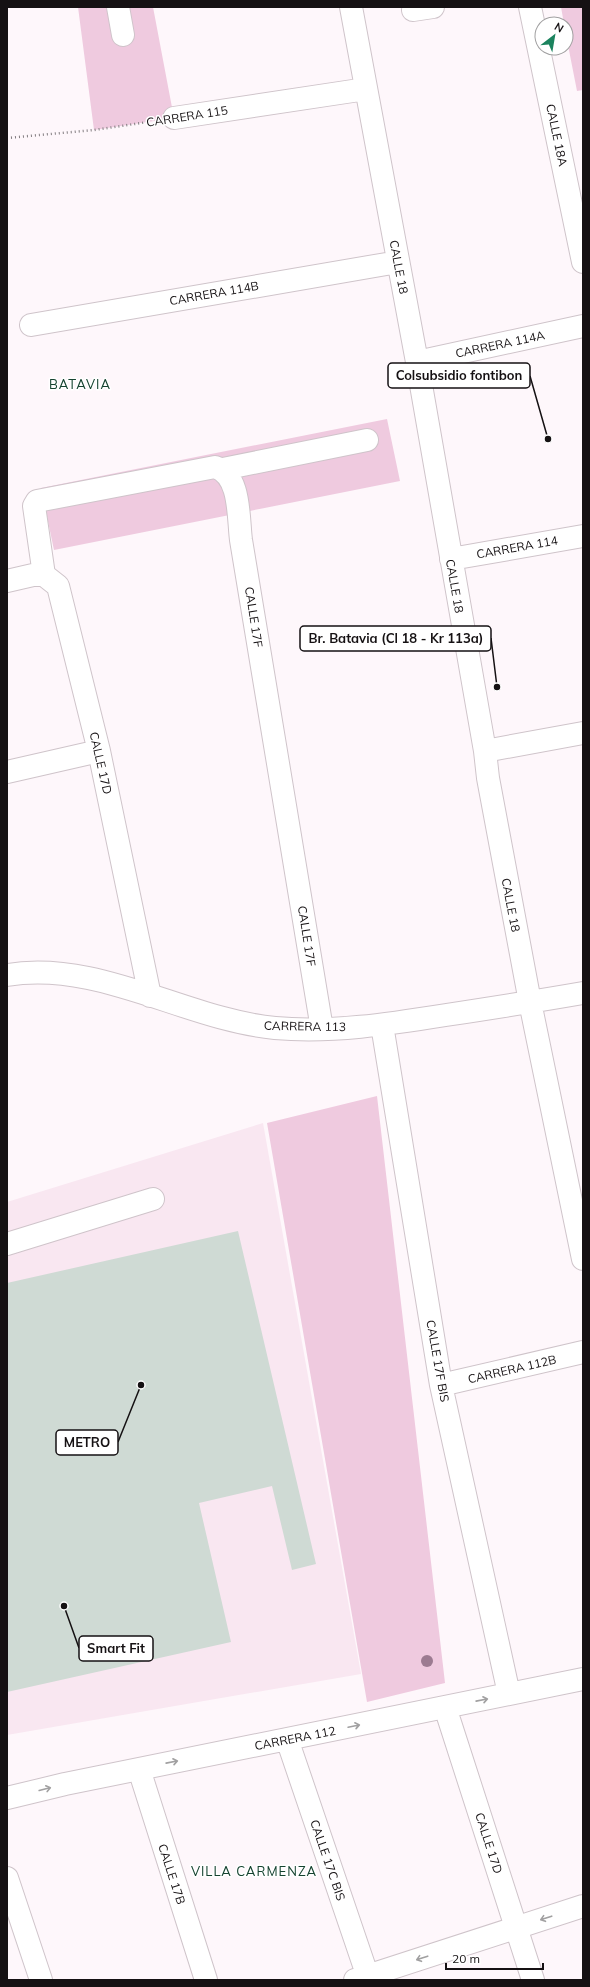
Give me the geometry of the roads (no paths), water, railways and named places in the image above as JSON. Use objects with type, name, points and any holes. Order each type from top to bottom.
[{"type":"street","points":[[118,7],[123,35]]},
{"type":"street","name":"CALLE 18","points":[[351,7],[417,362],[485,751],[488,778],[530,1002],[583,1259]]},
{"type":"street","name":"CALLE 18A","points":[[530,7],[583,262]]},
{"type":"street","name":"CARRERA 115","points":[[174,118],[366,89]]},
{"type":"street","name":"CARRERA 114B","points":[[31,325],[398,262]]},
{"type":"street","name":"CARRERA 114A","points":[[417,362],[583,326]]},
{"type":"street","points":[[7,581],[33,575],[44,575],[34,506],[37,501],[215,467],[223,469],[367,440]]},
{"type":"street","name":"CALLE 17F","points":[[223,469],[234,487],[241,540],[322,1029]]},
{"type":"street","name":"CARRERA 114","points":[[451,559],[583,536]]},
{"type":"street","name":"CALLE 17D","points":[[44,575],[58,586],[100,752],[150,996]]},
{"type":"street","points":[[485,751],[583,732]]},
{"type":"street","points":[[7,772],[100,752]]},
{"type":"street","name":"CARRERA 113","points":[[7,975],[49,972],[92,978],[225,1019],[274,1028],[322,1029],[382,1025],[530,1002],[583,992]]},
{"type":"street","name":"CALLE 17F BIS","points":[[382,1025],[441,1385],[509,1694]]},
{"type":"street","points":[[7,1244],[153,1199]]},
{"type":"street","name":"CARRERA 112B","points":[[441,1385],[583,1352]]},
{"type":"street","name":"CARRERA 112","points":[[7,1798],[139,1769],[583,1679]]},
{"type":"street","name":"CALLE 17D","points":[[445,1707],[533,1980]]},
{"type":"street","name":"CALLE 17C BIS","points":[[287,1739],[364,1979]]},
{"type":"street","name":"CALLE 17B","points":[[139,1769],[206,1980]]},
{"type":"street","points":[[7,1878],[41,1980]]},
{"type":"street","points":[[364,1979],[583,1906]]},
{"type":"place","name":"Colsubsidio fontibon","points":[[548,439]]},
{"type":"place","name":"Br. Batavia (Cl 18 - Kr 113a)","points":[[497,687]]},
{"type":"place","name":"METRO","points":[[141,1385]]},
{"type":"place","name":"Smart Fit","points":[[64,1606]]},
{"type":"district","name":"BATAVIA","points":[[80,384]]},
{"type":"district","name":"VILLA CARMENZA","points":[[254,1871]]}]
